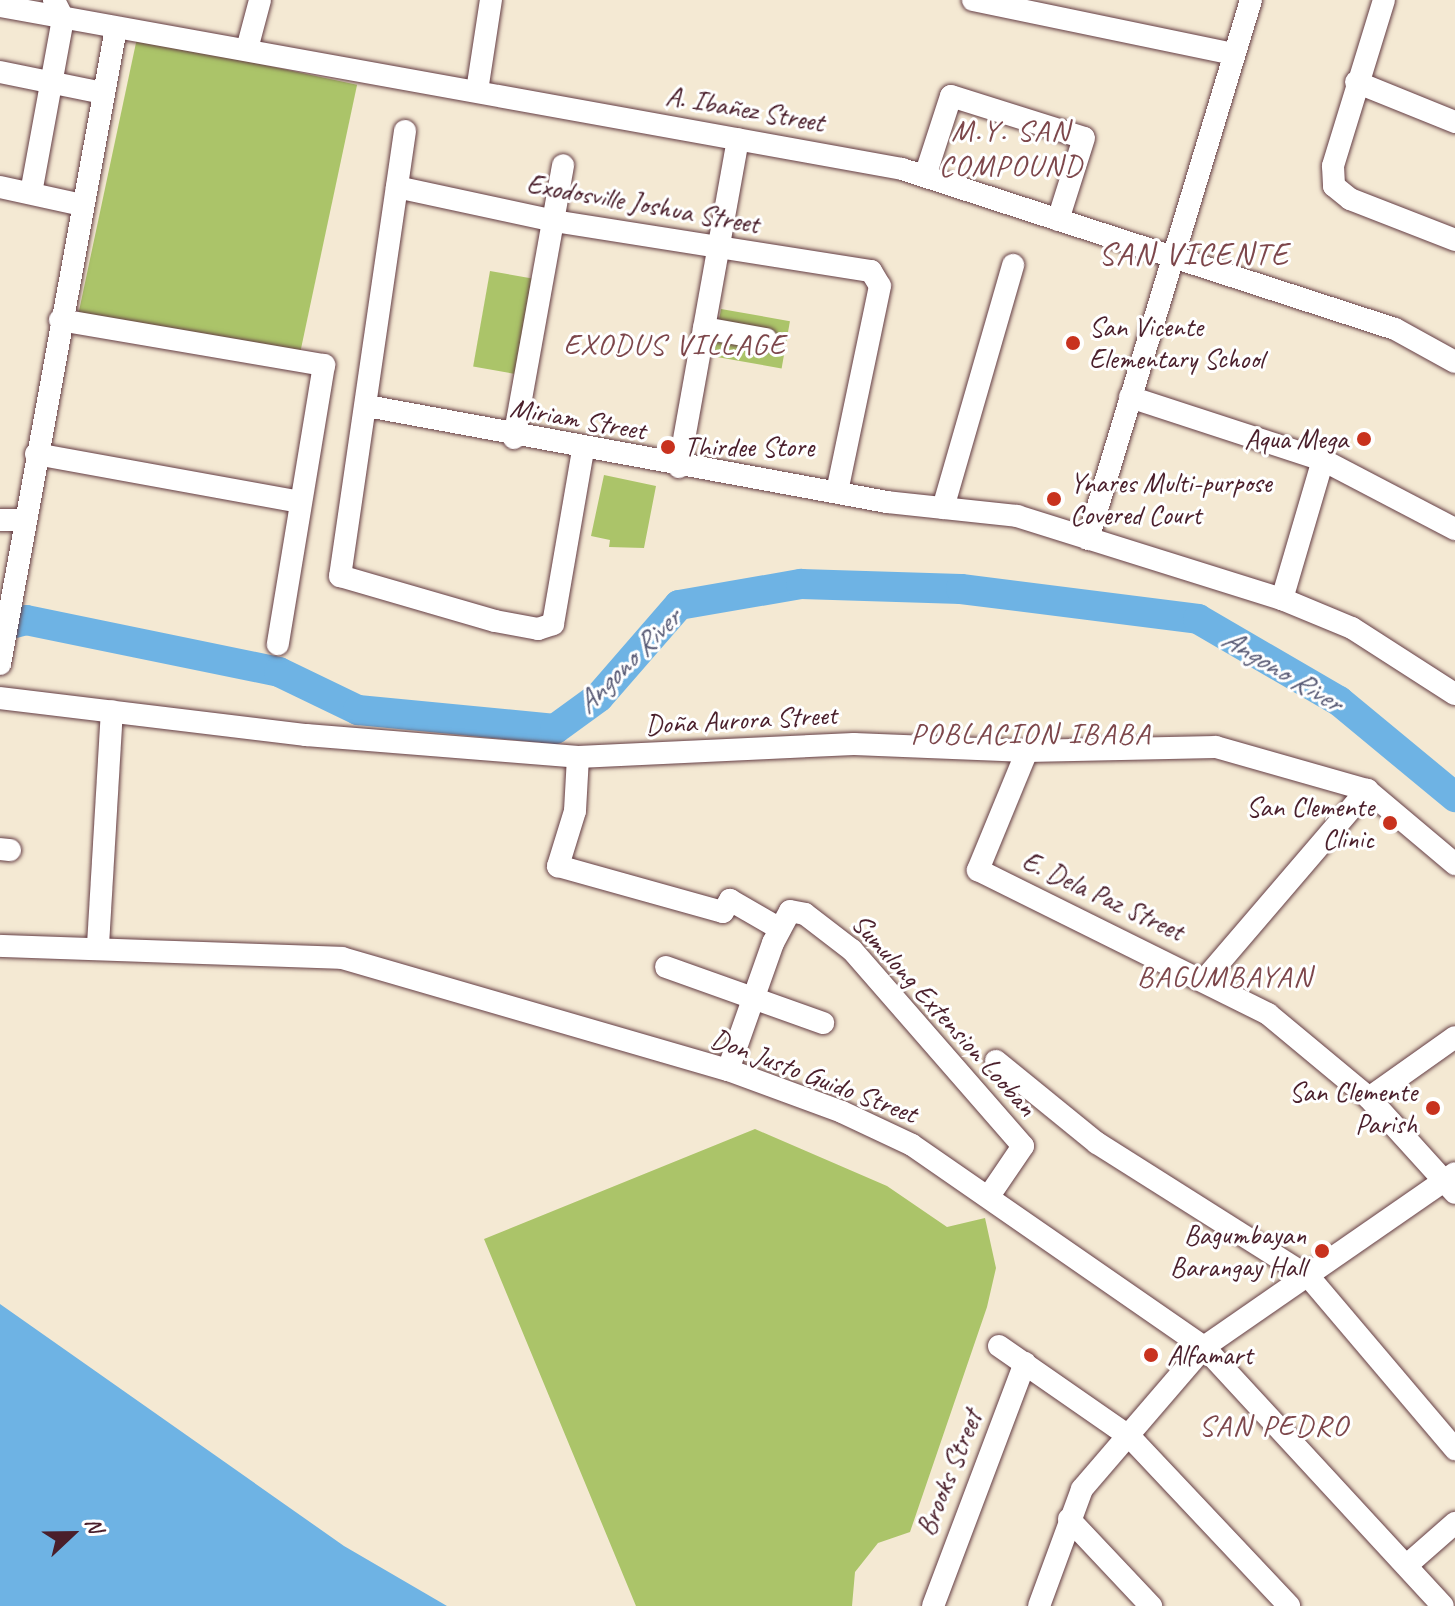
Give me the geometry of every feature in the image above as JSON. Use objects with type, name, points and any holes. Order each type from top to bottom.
[{"type":"street","points":[[247,49],[260,0]]},
{"type":"street","points":[[477,91],[491,0]]},
{"type":"street","points":[[973,0],[1233,54]]},
{"type":"street","points":[[1088,539],[1251,0]]},
{"type":"street","points":[[1384,0],[1356,82],[1334,186],[1350,199],[1455,240]]},
{"type":"street","name":"A. Ibañez Street","points":[[0,6],[58,9],[116,28],[477,91],[925,176],[1395,329],[1455,362]]},
{"type":"street","points":[[31,193],[53,81],[58,9]]},
{"type":"street","points":[[1,655],[8,595],[11,520],[36,454],[116,28]]},
{"type":"street","points":[[0,72],[103,93]]},
{"type":"street","points":[[1356,82],[1455,122]]},
{"type":"street","points":[[925,176],[951,96],[1084,138],[1058,220]]},
{"type":"street","points":[[405,131],[340,576],[538,629],[553,624],[583,450]]},
{"type":"street","points":[[679,467],[738,139]]},
{"type":"street","points":[[514,438],[563,165]]},
{"type":"street","points":[[0,187],[82,205]]},
{"type":"street","name":"Exodosville Joshua Street","points":[[397,187],[554,221],[877,276],[837,491]]},
{"type":"street","points":[[943,508],[1013,265]]},
{"type":"street","points":[[60,320],[324,365],[278,644]]},
{"type":"street","points":[[704,328],[766,339]]},
{"type":"street","points":[[1130,397],[1323,460],[1455,529]]},
{"type":"street","name":"Miriam Street","points":[[367,406],[514,438],[679,467],[943,508],[1017,516],[1282,599],[1352,628],[1455,694]]},
{"type":"street","points":[[36,454],[300,502]]},
{"type":"street","points":[[1282,599],[1323,460]]},
{"type":"street","name":"Doña Aurora Street","points":[[0,698],[578,757],[854,744],[1027,751],[1216,747],[1367,790],[1455,864]]},
{"type":"street","points":[[98,945],[112,711]]},
{"type":"street","name":"E. Dela Paz Street","points":[[1027,751],[978,870],[1206,978],[1268,1014],[1369,1098],[1451,1181]]},
{"type":"street","points":[[578,757],[575,811],[558,866],[723,912],[730,900],[780,929],[752,997],[728,1070]]},
{"type":"street","points":[[1206,978],[1367,790]]},
{"type":"street","name":"Sumulong Extension Looban","points":[[780,929],[790,911],[805,914],[852,950],[1023,1146],[989,1196]]},
{"type":"street","name":"Don Justo Guido Street","points":[[0,946],[98,945],[342,958],[728,1070],[912,1145],[1204,1347],[1443,1606]]},
{"type":"street","points":[[666,967],[823,1023]]},
{"type":"street","points":[[1369,1098],[1455,1037]]},
{"type":"street","points":[[996,1061],[1097,1143],[1309,1277],[1455,1449]]},
{"type":"street","points":[[1039,1606],[1082,1489],[1130,1437],[1204,1347],[1451,1181]]},
{"type":"street","points":[[999,1346],[1130,1437],[1289,1606]]},
{"type":"street","name":"Brooks Street","points":[[933,1606],[1025,1363]]},
{"type":"street","points":[[1069,1519],[1143,1602]]},
{"type":"street","points":[[1407,1565],[1455,1523]]},
{"type":"green space","points":[[137,38],[357,85],[299,359],[79,312]]},
{"type":"green space","points":[[490,271],[539,280],[522,375],[473,367]]},
{"type":"green space","points":[[721,309],[790,321],[782,368],[713,356]]},
{"type":"green space","points":[[604,475],[656,486],[644,548],[609,547],[610,540],[591,536]]},
{"type":"green space","points":[[755,1129],[887,1186],[947,1227],[985,1218],[996,1268],[987,1307],[910,1532],[878,1543],[855,1572],[852,1606],[636,1606],[484,1239]]},
{"type":"water","points":[[0,1304],[344,1546],[447,1606],[0,1606]]},
{"type":"waterway","name":"Angono River","points":[[0,627],[26,620],[279,672],[358,710],[555,729],[599,697],[679,605],[801,584],[961,589],[1198,619],[1339,701],[1455,797]]},
{"type":"place","name":"San Vicente Elementary School","points":[[1073,343]]},
{"type":"place","name":"Aqua Mega","points":[[1364,439]]},
{"type":"place","name":"Thirdee Store","points":[[668,447]]},
{"type":"place","name":"Ynares Multi-purpose Covered Court","points":[[1054,499]]},
{"type":"place","name":"San Clemente Clinic","points":[[1390,823]]},
{"type":"place","name":"San Clemente Parish","points":[[1433,1108]]},
{"type":"place","name":"Bagumbayan Barangay Hall","points":[[1322,1251]]},
{"type":"place","name":"Alfamart","points":[[1151,1355]]},
{"type":"district","name":"M.Y. SAN COMPOUND","points":[[1011,147]]},
{"type":"district","name":"SAN VICENTE","points":[[1194,254]]},
{"type":"district","name":"EXODUS VILLAGE","points":[[675,344]]},
{"type":"district","name":"POBLACION IBABA","points":[[1031,733]]},
{"type":"district","name":"BAGUMBAYAN","points":[[1225,976]]},
{"type":"district","name":"SAN PEDRO","points":[[1274,1425]]}]
